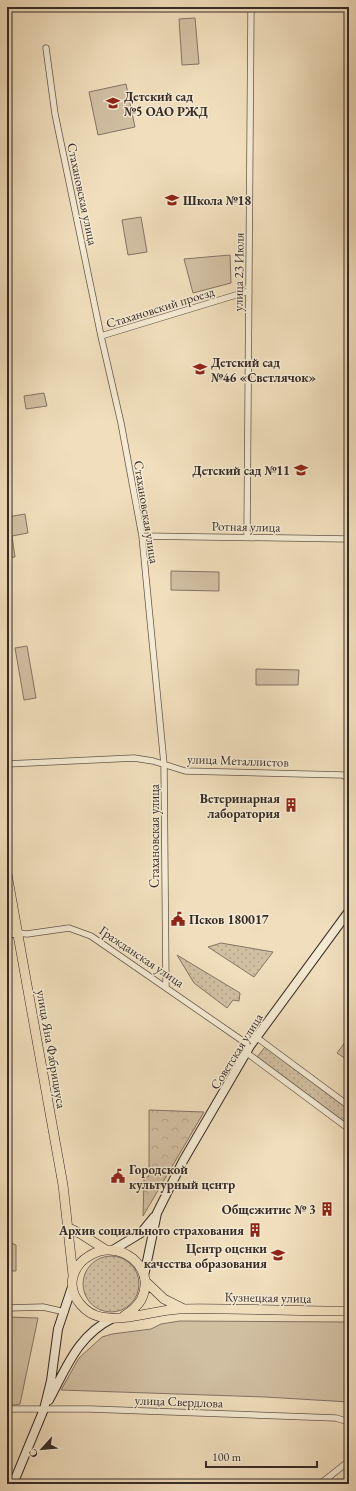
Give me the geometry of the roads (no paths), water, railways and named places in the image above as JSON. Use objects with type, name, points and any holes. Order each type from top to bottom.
[{"type":"main road","name":"улица Яна Фабрициуса","points":[[7,874],[69,1228],[73,1275]]},
{"type":"main road","points":[[69,1228],[110,1250]]},
{"type":"main road","points":[[110,1250],[121,1251],[136,1260],[145,1278],[144,1291],[140,1301],[124,1316],[113,1318],[91,1314],[76,1298],[72,1287],[73,1275],[82,1260],[90,1255],[110,1250]]},
{"type":"main road","name":"Кузнецкая улица","points":[[145,1278],[170,1303],[187,1310]]},
{"type":"main road","name":"Кузнецкая улица","points":[[124,1316],[187,1310],[349,1311]]},
{"type":"street","name":"улица 23 Июля","points":[[247,537],[251,7]]},
{"type":"street","name":"Стахановская улица","points":[[46,48],[55,114],[101,336],[121,423],[142,536],[164,764],[166,987]]},
{"type":"street","name":"Стахановский проезд","points":[[101,336],[249,291]]},
{"type":"street","name":"Ротная улица","points":[[142,536],[349,539]]},
{"type":"street","name":"улица Металлистов","points":[[7,764],[134,758],[164,764],[185,771],[343,774],[349,779]]},
{"type":"street","name":"Советская улица","points":[[110,1250],[141,1233],[157,1213],[183,1161],[248,1049],[349,911]]},
{"type":"street","name":"Гражданская улица","points":[[7,933],[27,934],[69,928],[79,930],[91,936],[166,987],[248,1049],[349,1129]]},
{"type":"street","points":[[256,1037],[349,1106]]},
{"type":"street","name":"Советская улица","points":[[145,1278],[157,1213]]},
{"type":"street","points":[[13,1484],[44,1409],[51,1382],[58,1330],[72,1287]]},
{"type":"street","points":[[7,1308],[43,1307],[65,1312]]},
{"type":"street","points":[[44,1409],[79,1345],[98,1325],[113,1318]]},
{"type":"street","name":"улица Свердлова","points":[[7,1409],[90,1409],[329,1418],[349,1422]]},
{"type":"street","points":[[320,1484],[349,1461]]},
{"type":"place","name":"Детский сад №5 ОАО РЖД","points":[[113,103]]},
{"type":"place","name":"Школа №18","points":[[172,200]]},
{"type":"place","name":"Детский сад №46 «Светлячок»","points":[[200,369]]},
{"type":"place","name":"Детский сад №11","points":[[301,470]]},
{"type":"place","name":"Ветеринарная лаборатория","points":[[291,805]]},
{"type":"place","name":"Псков 180017","points":[[178,919]]},
{"type":"place","name":"Городской культурный центр","points":[[118,1176]]},
{"type":"place","name":"Общежитие № 3","points":[[327,1209]]},
{"type":"place","name":"Архив социального страхования","points":[[255,1230]]},
{"type":"place","name":"Центр оценки качества образования","points":[[278,1255]]}]
